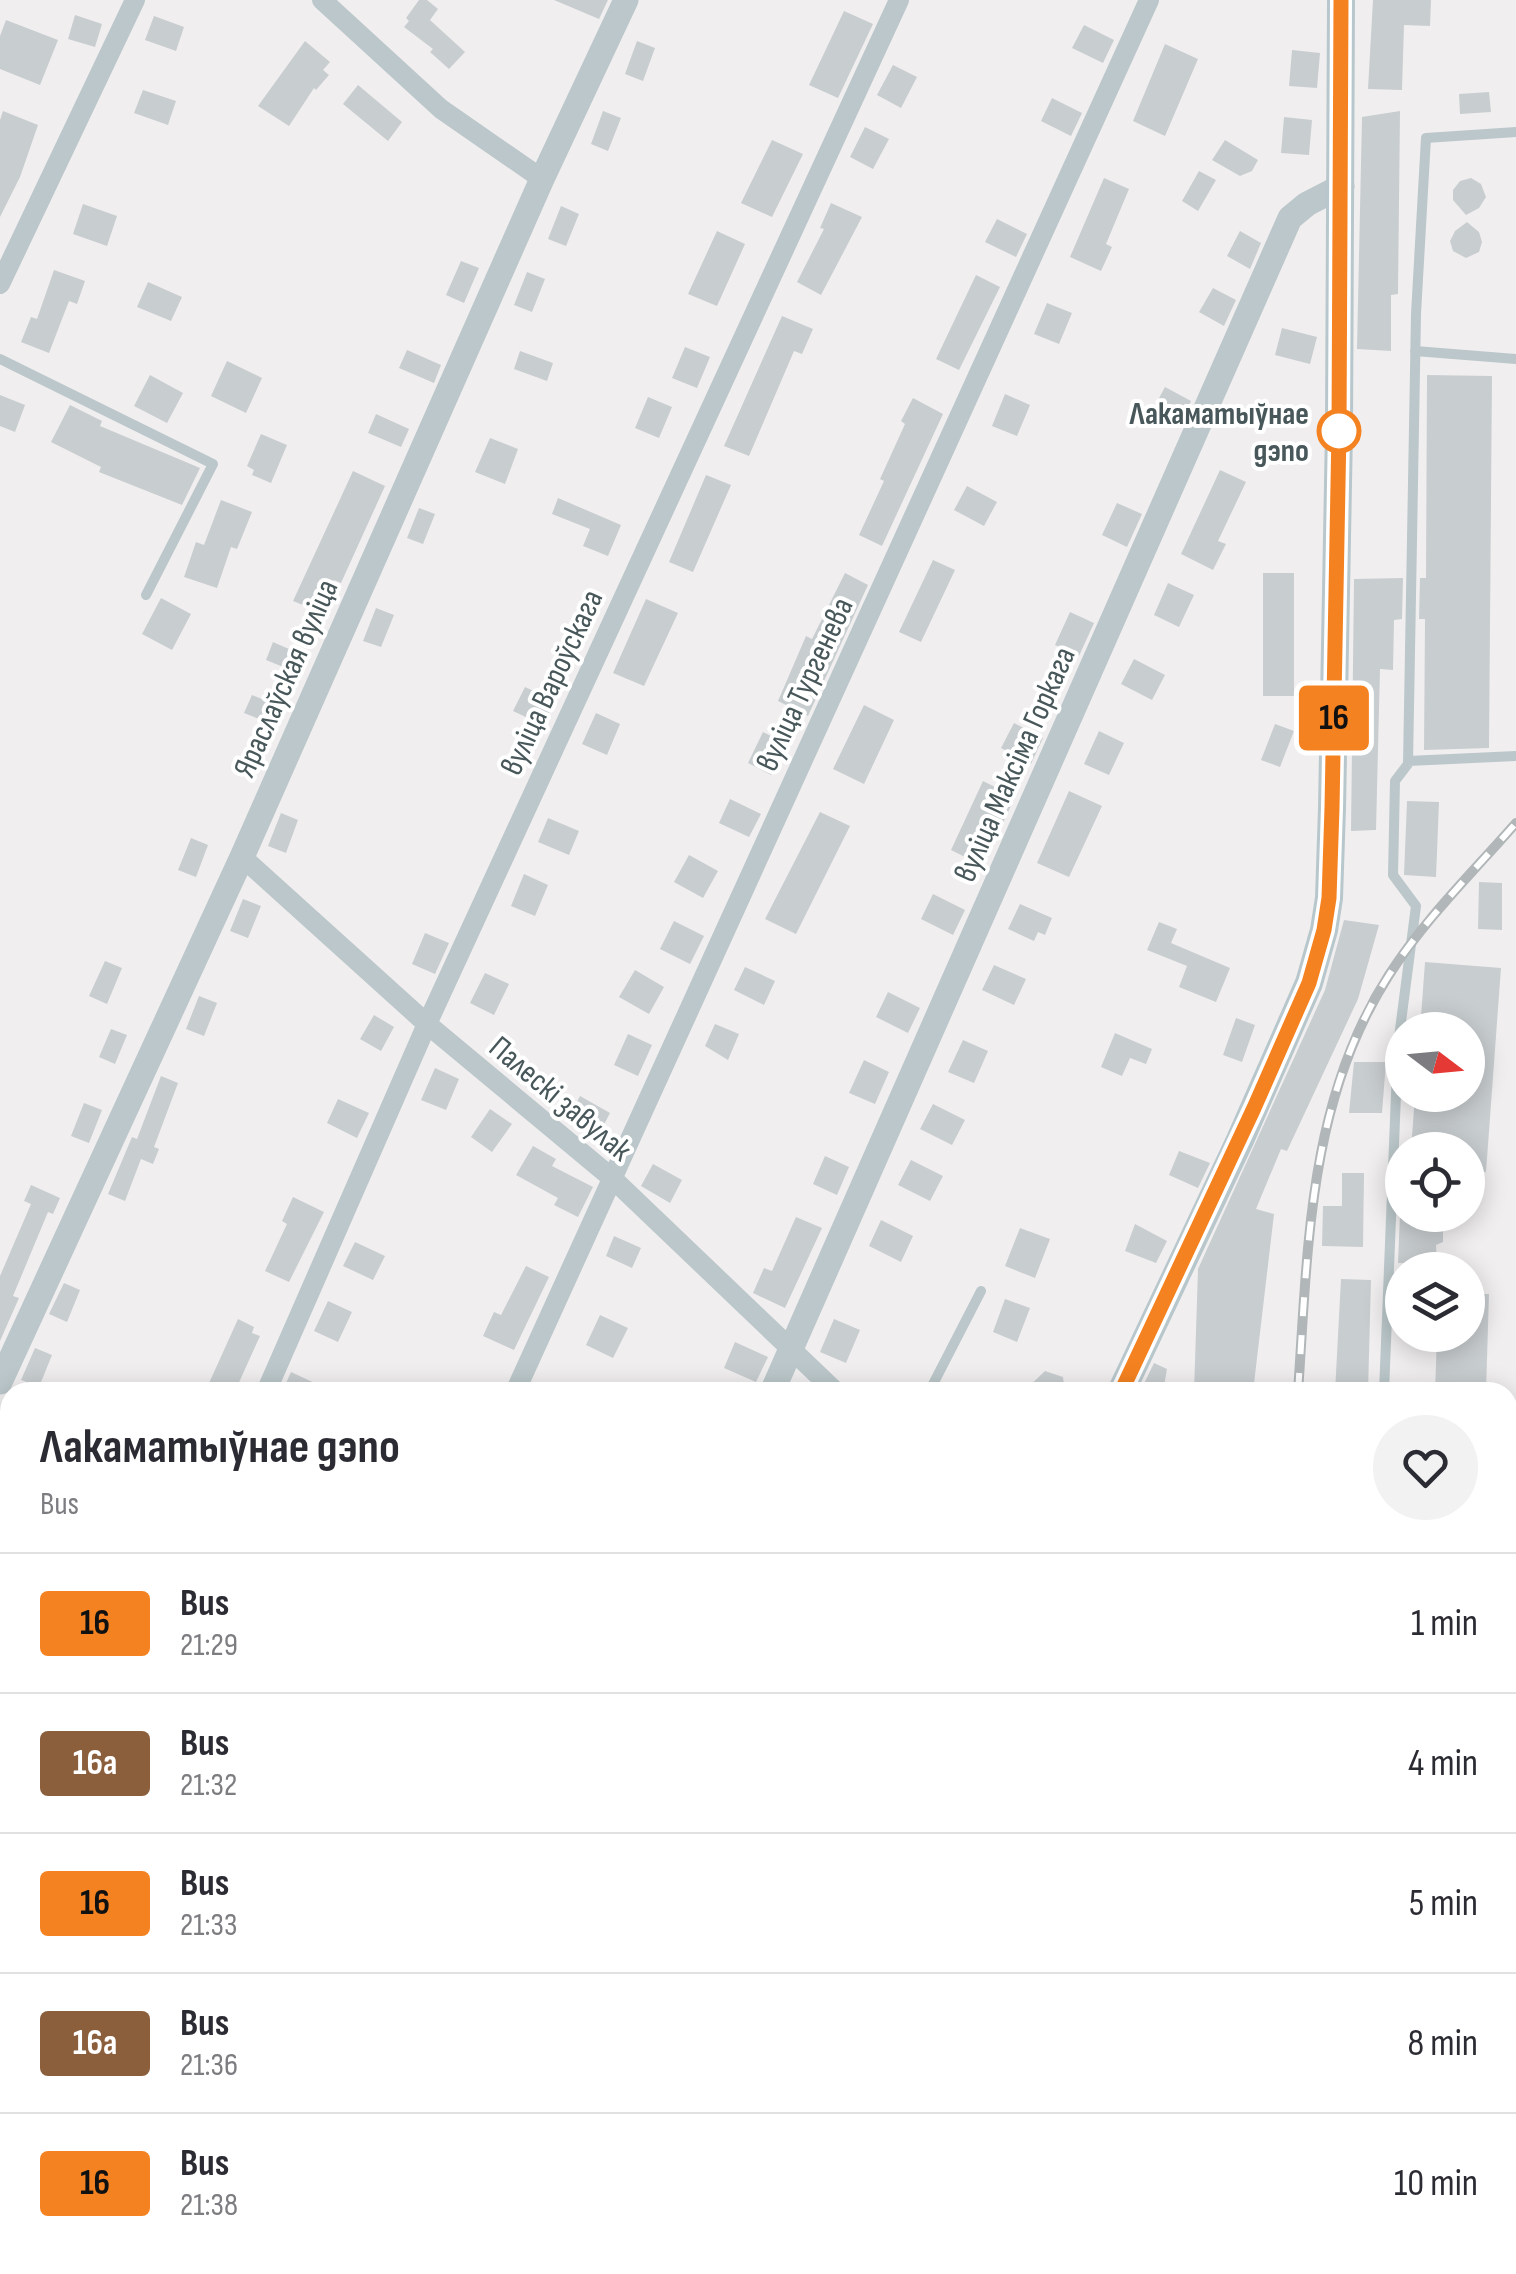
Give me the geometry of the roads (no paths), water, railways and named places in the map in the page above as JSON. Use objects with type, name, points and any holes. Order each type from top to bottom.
[{"type":"main road","points":[[1126,1382],[1309,983],[1329,898],[1342,186],[1341,0]]},
{"type":"street","points":[[0,284],[135,0]]},
{"type":"street","points":[[322,0],[442,109],[542,180]]},
{"type":"street","name":"Яраслаўская вуліца","points":[[0,1382],[242,856],[626,0]]},
{"type":"street","name":"вуліца Вароўскага","points":[[270,1382],[427,1024],[899,0]]},
{"type":"street","name":"вуліца Тургенева","points":[[520,1382],[1149,0]]},
{"type":"street","name":"вуліца Максіма Горкага","points":[[777,1382],[1290,218],[1307,204],[1342,186]]},
{"type":"street","name":"Палескі завулак","points":[[242,856],[427,1024],[612,1178],[826,1382]]},
{"type":"lane","points":[[1384,1382],[1398,1045],[1416,906],[1393,876],[1395,781],[1408,761],[1415,351],[1426,138],[1516,132]]},
{"type":"lane","points":[[1415,351],[1516,359]]},
{"type":"lane","points":[[0,359],[213,464],[146,595]]},
{"type":"lane","points":[[1408,761],[1516,756]]},
{"type":"lane","points":[[934,1382],[980,1291]]},
{"type":"railway","points":[[1299,1382],[1317,1177],[1342,1073],[1362,1023],[1389,975],[1433,916],[1516,823]]},
{"type":"place","name":"Лакаматыўнае дэпо","points":[[1339,431]]}]
